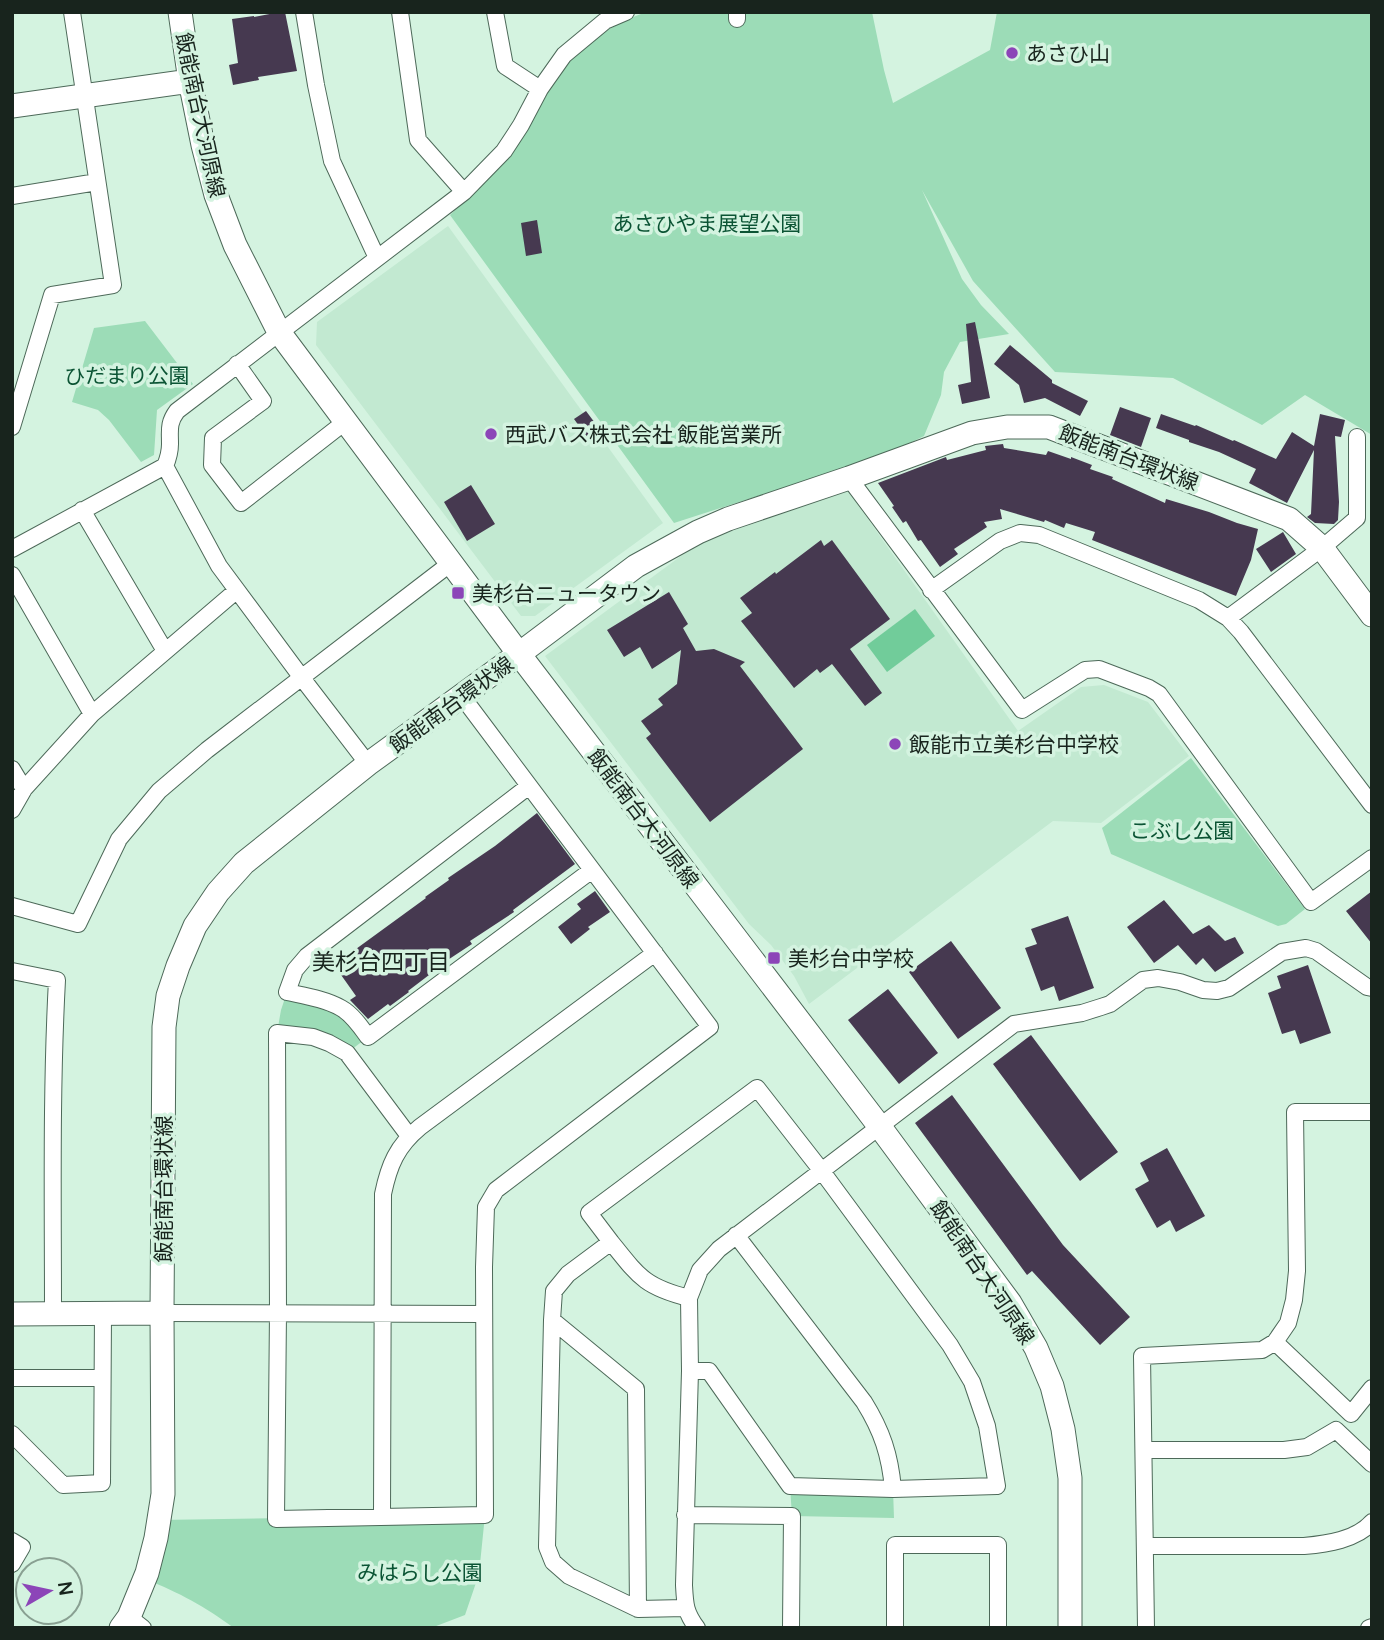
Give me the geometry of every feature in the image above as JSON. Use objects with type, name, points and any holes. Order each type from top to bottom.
[{"type":"street","points":[[12,427],[51,295],[113,285],[72,12]]},
{"type":"street","name":"飯能南台大河原線","points":[[180,12],[190,81],[216,195],[235,245],[279,332],[519,654],[880,1127],[1010,1303],[1036,1348],[1052,1386],[1063,1429],[1070,1478],[1070,1628]]},
{"type":"street","points":[[304,12],[332,161],[377,258]]},
{"type":"street","points":[[400,12],[418,140],[464,191]]},
{"type":"street","points":[[495,12],[505,66],[540,89]]},
{"type":"street","points":[[12,549],[165,466],[169,453],[169,425],[177,411],[464,191],[504,151],[540,89],[564,55],[603,16],[626,12]]},
{"type":"street","points":[[12,106],[190,81]]},
{"type":"street","points":[[12,196],[97,182]]},
{"type":"street","points":[[237,364],[263,401],[213,438],[212,465],[241,503],[345,422]]},
{"type":"street","name":"飯能南台環状線","points":[[131,1624],[156,1538],[163,1494],[164,1027],[178,966],[195,926],[218,892],[244,863],[368,764],[636,566],[663,550],[728,519],[972,433],[1007,427],[1049,427],[1289,519],[1322,548],[1372,615]]},
{"type":"street","points":[[1228,618],[1322,548],[1357,517],[1357,437]]},
{"type":"street","points":[[165,466],[219,566],[236,591],[368,764]]},
{"type":"street","points":[[849,478],[1022,710],[1085,670],[1099,669],[1149,688],[1159,694],[1311,902],[1372,858]]},
{"type":"street","points":[[82,510],[165,651]]},
{"type":"street","points":[[1357,517],[1372,527]]},
{"type":"street","points":[[931,590],[1000,541],[1020,533],[1039,535],[1199,600],[1228,618],[1241,632],[1372,805]]},
{"type":"street","points":[[12,906],[78,924],[119,839],[159,790],[207,750],[451,564]]},
{"type":"street","points":[[12,575],[92,714]]},
{"type":"street","points":[[12,810],[24,789],[92,714],[236,591]]},
{"type":"street","points":[[409,1136],[347,1053],[313,1037],[277,1033],[276,1519],[485,1515],[486,1207],[496,1190],[710,1027],[461,695]]},
{"type":"street","points":[[12,769],[24,789]]},
{"type":"street","points":[[529,786],[307,956],[295,971],[287,992],[343,1009],[368,1037],[592,870]]},
{"type":"street","points":[[697,1628],[685,1608],[684,1585],[690,1298],[700,1270],[719,1249],[1014,1024],[1082,1013],[1110,1004],[1143,980],[1157,978],[1203,990],[1229,988],[1282,952],[1306,948],[1316,951],[1372,988]]},
{"type":"street","points":[[382,1517],[383,1194],[388,1170],[409,1136],[655,953]]},
{"type":"street","points":[[12,971],[57,980],[53,1108],[53,1313]]},
{"type":"street","points":[[690,1298],[650,1285],[635,1272],[589,1213],[757,1088],[950,1345],[972,1382],[987,1426],[998,1486],[893,1489],[790,1486],[709,1371],[690,1371]]},
{"type":"street","points":[[1146,1628],[1142,1356],[1262,1350],[1275,1342],[1287,1323],[1294,1300],[1297,1271],[1295,1112],[1372,1112]]},
{"type":"street","points":[[736,1235],[877,1422],[887,1448],[893,1489]]},
{"type":"street","points":[[611,1242],[568,1274],[554,1291],[547,1547],[553,1562],[569,1577],[638,1609],[685,1608]]},
{"type":"street","points":[[12,1434],[64,1485],[102,1483],[103,1313]]},
{"type":"street","points":[[12,1314],[484,1314]]},
{"type":"street","points":[[552,1320],[636,1389],[638,1609]]},
{"type":"street","points":[[1275,1342],[1351,1414],[1372,1388]]},
{"type":"street","points":[[12,1378],[102,1378]]},
{"type":"street","points":[[1144,1450],[1284,1450],[1307,1447],[1336,1430],[1372,1464]]},
{"type":"street","points":[[685,1515],[792,1516],[791,1628]]},
{"type":"street","points":[[1145,1546],[1326,1544],[1348,1537],[1372,1522]]},
{"type":"street","points":[[12,1541],[22,1547],[12,1564]]},
{"type":"street","points":[[895,1628],[895,1545],[998,1545],[998,1628]]},
{"type":"shaded area","name":"西武バス株式会社 飯能営業所","points":[[448,226],[663,523],[535,616],[521,616],[316,345],[317,322]]},
{"type":"shaded area","name":"飯能市立美杉台中学校","points":[[848,491],[1018,731],[1081,687],[1104,685],[1148,702],[1189,756],[1101,823],[1053,821],[809,1004],[794,976],[771,945],[749,924],[545,656],[700,542]]},
{"type":"shaded area","points":[[915,609],[935,636],[887,672],[867,645]]},
{"type":"green space","name":"あさひやま展望公園","points":[[646,12],[872,12],[893,103],[990,50],[997,12],[1372,12],[1372,435],[1305,395],[1262,425],[1173,378],[1055,372],[973,281],[922,190],[962,279],[981,305],[1009,334],[960,342],[944,372],[941,395],[924,436],[888,454],[674,523],[450,215],[495,171],[565,65],[602,33]]},
{"type":"green space","name":"ひだまり公園","points":[[145,321],[193,384],[157,410],[154,455],[141,462],[109,420],[98,410],[72,402],[94,328]]},
{"type":"green space","name":"こぶし公園","points":[[1191,758],[1305,909],[1286,924],[1278,926],[1111,854],[1102,828]]},
{"type":"green space","points":[[287,992],[316,999],[368,1037],[347,1053],[277,1033]]},
{"type":"green space","points":[[790,1486],[893,1489],[894,1518],[792,1516]]},
{"type":"green space","name":"みはらし公園","points":[[485,1515],[479,1574],[465,1615],[431,1628],[234,1628],[191,1600],[145,1579],[159,1520]]},
{"type":"building","points":[[285,12],[297,71],[258,77],[259,80],[233,85],[229,65],[238,63],[232,19]]},
{"type":"building","points":[[537,220],[542,253],[526,256],[521,223]]},
{"type":"building","points":[[975,322],[990,398],[962,404],[958,385],[971,382],[966,324]]},
{"type":"building","points":[[1010,345],[1052,380],[1052,383],[1088,401],[1080,416],[1045,398],[1024,403],[1019,385],[994,364]]},
{"type":"building","points":[[1120,407],[1151,418],[1141,447],[1110,435]]},
{"type":"building","points":[[586,411],[604,435],[592,444],[574,419]]},
{"type":"building","points":[[1161,414],[1196,425],[1276,459],[1292,432],[1314,446],[1320,414],[1345,420],[1341,437],[1335,436],[1338,520],[1334,524],[1315,523],[1307,517],[1311,514],[1314,450],[1287,503],[1249,483],[1256,469],[1156,428]]},
{"type":"building","points":[[1003,444],[1004,448],[1046,455],[1048,451],[1071,457],[1092,465],[1090,469],[1113,477],[1112,479],[1165,503],[1166,499],[1258,529],[1251,560],[1236,596],[1092,540],[1095,532],[1066,523],[1064,528],[1045,520],[1044,522],[1000,509],[1002,519],[984,522],[987,527],[954,549],[958,554],[940,567],[921,540],[918,541],[906,521],[903,523],[878,483],[946,457],[947,460],[986,450],[985,446]]},
{"type":"building","points":[[471,485],[495,524],[467,541],[444,502]]},
{"type":"building","points":[[1283,532],[1296,554],[1271,572],[1256,549]]},
{"type":"building","points":[[821,540],[824,546],[832,540],[890,619],[850,649],[882,693],[865,706],[832,664],[820,673],[817,669],[794,688],[741,621],[752,613],[740,598]]},
{"type":"building","points":[[669,592],[688,624],[683,628],[696,651],[714,649],[745,662],[740,666],[803,749],[710,822],[646,738],[651,734],[641,721],[663,705],[658,699],[677,684],[681,650],[652,669],[640,647],[624,657],[607,630]]},
{"type":"building","points":[[537,813],[575,864],[513,910],[514,912],[470,941],[472,944],[428,973],[429,975],[409,992],[368,1019],[350,1000],[356,996],[334,965]]},
{"type":"building","points":[[595,891],[610,912],[588,927],[590,929],[571,944],[558,927],[581,909],[577,904]]},
{"type":"building","points":[[1372,891],[1372,944],[1346,911]]},
{"type":"building","points":[[1164,900],[1193,934],[1209,925],[1225,941],[1235,937],[1244,953],[1215,972],[1203,958],[1196,965],[1178,945],[1154,963],[1127,927]]},
{"type":"building","points":[[1068,916],[1094,988],[1059,1001],[1054,986],[1041,991],[1025,948],[1037,944],[1031,929]]},
{"type":"building","points":[[951,941],[1001,1008],[958,1039],[909,972]]},
{"type":"building","points":[[1308,965],[1331,1033],[1300,1044],[1295,1030],[1282,1034],[1268,993],[1281,988],[1277,976]]},
{"type":"building","points":[[888,989],[938,1053],[899,1084],[848,1020]]},
{"type":"building","points":[[1031,1035],[1118,1152],[1080,1181],[993,1064]]},
{"type":"building","points":[[952,1095],[1063,1245],[1130,1317],[1100,1345],[1032,1271],[1027,1275],[915,1123]]},
{"type":"building","points":[[1167,1148],[1205,1216],[1176,1232],[1170,1220],[1157,1228],[1135,1189],[1149,1181],[1140,1163]]},
{"type":"place","name":"あさひ山","points":[[1012,53]]},
{"type":"place","name":"西武バス株式会社 飯能営業所","points":[[491,434]]},
{"type":"place","name":"美杉台ニュータウン","points":[[458,593]]},
{"type":"place","name":"飯能市立美杉台中学校","points":[[895,744]]},
{"type":"place","name":"美杉台中学校","points":[[774,958]]},
{"type":"district","name":"美杉台四丁目","points":[[381,961]]}]
